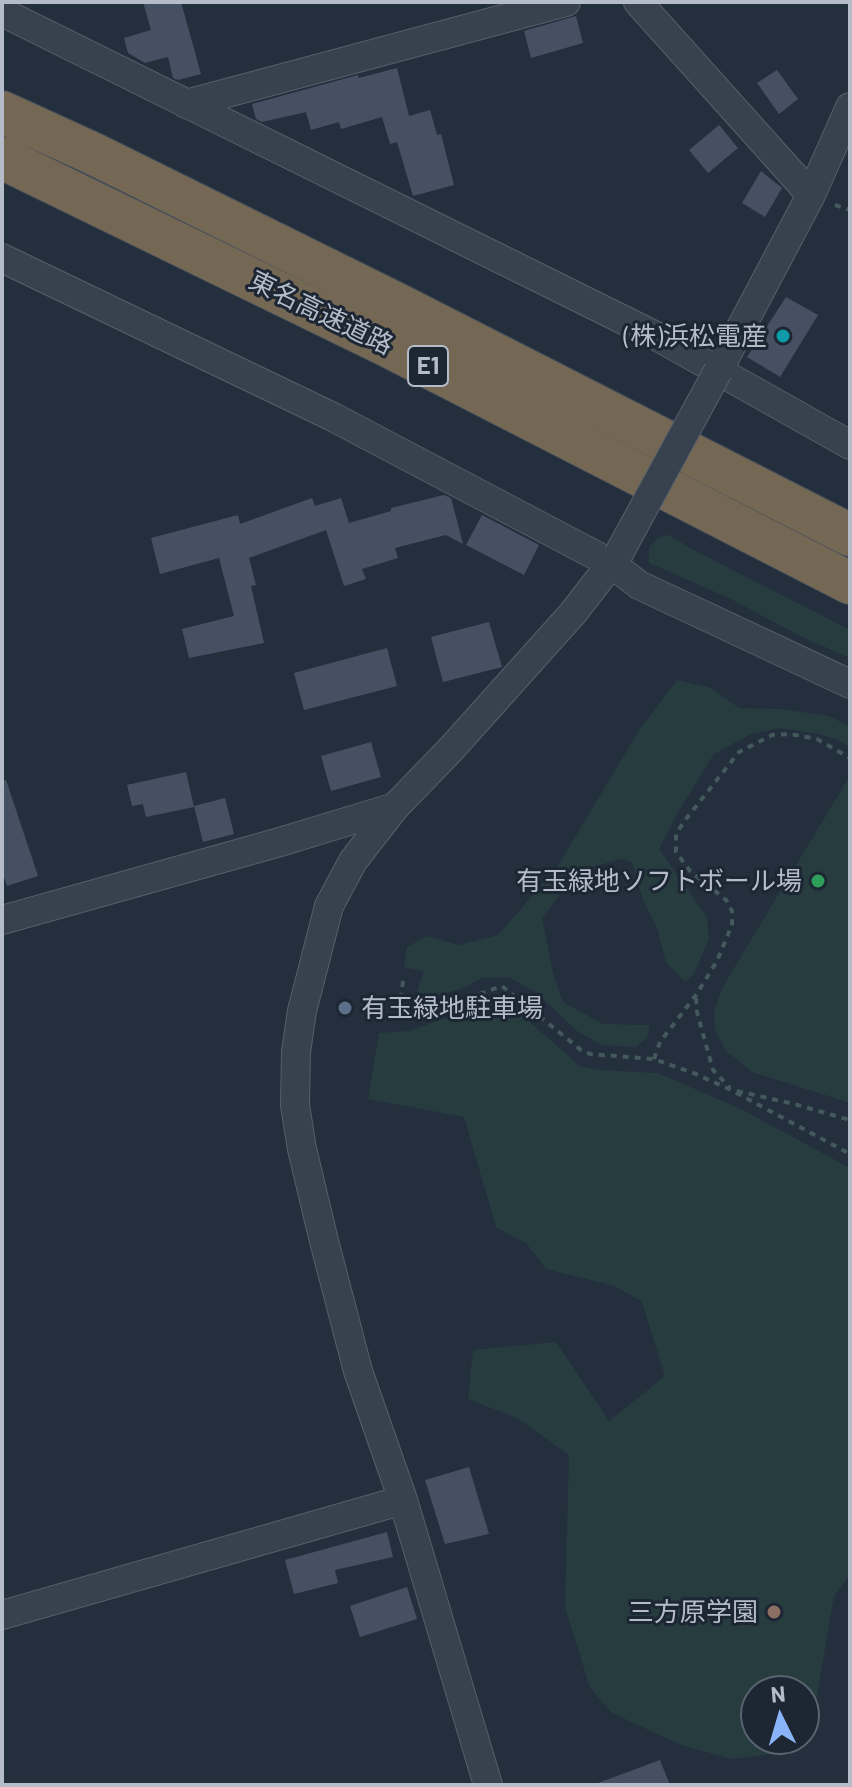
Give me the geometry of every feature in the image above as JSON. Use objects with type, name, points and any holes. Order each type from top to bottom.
[{"type":"highway","name":"東名高速道路","points":[[2,112],[373,292],[850,535]]},
{"type":"highway","name":"東名高速道路","points":[[2,158],[386,345],[850,583]]},
{"type":"street","points":[[186,104],[566,2]]},
{"type":"street","points":[[638,2],[811,195]]},
{"type":"street","points":[[2,12],[660,338],[850,445]]},
{"type":"street","points":[[488,1785],[403,1500],[358,1371],[324,1241],[302,1149],[295,1080],[302,1011],[329,906],[353,861],[395,807],[573,613],[615,560],[811,195],[850,107]]},
{"type":"street","points":[[2,258],[333,417],[615,560],[639,585],[850,684]]},
{"type":"street","points":[[2,920],[395,807]]},
{"type":"street","points":[[2,1615],[403,1500]]},
{"type":"path","points":[[654,1059],[660,1042],[696,995],[726,943],[732,925],[732,911],[726,900],[690,871],[676,852],[676,834],[739,752],[772,735],[790,734],[817,739],[850,758]]},
{"type":"path","points":[[403,981],[399,1015],[408,1019],[502,986],[581,1050],[590,1054],[654,1059],[731,1090],[850,1154]]},
{"type":"path","points":[[696,995],[697,1012],[713,1070],[731,1090],[850,1120]]},
{"type":"green space","points":[[669,535],[850,630],[850,658],[802,637],[729,598],[649,563],[649,547],[659,537]]},
{"type":"green space","points":[[677,680],[711,688],[739,708],[782,709],[828,716],[850,726],[850,748],[841,741],[820,734],[780,728],[751,734],[714,754],[659,849],[707,917],[709,939],[694,974],[685,982],[666,962],[657,928],[643,900],[632,862],[621,859],[592,867],[564,889],[542,918],[553,973],[563,1002],[603,1024],[650,1025],[647,1038],[636,1047],[602,1045],[577,1031],[538,994],[509,977],[482,978],[463,988],[432,997],[414,1011],[424,971],[404,967],[407,947],[427,936],[459,945],[498,935],[557,867],[638,732]]},
{"type":"green space","name":"有玉緑地ソフトボール場","points":[[849,777],[850,1103],[752,1072],[725,1050],[715,1029],[714,1010],[724,985]]},
{"type":"green space","points":[[502,998],[580,1066],[658,1073],[741,1109],[850,1168],[850,1574],[834,1596],[820,1678],[820,1675],[740,1675],[740,1755],[762,1755],[732,1759],[681,1745],[612,1713],[590,1688],[565,1607],[569,1455],[517,1418],[468,1399],[473,1350],[556,1342],[609,1421],[665,1376],[642,1302],[615,1286],[546,1269],[527,1244],[496,1227],[464,1117],[368,1099],[379,1033],[409,1031]]},
{"type":"building","points":[[143,2],[181,2],[201,74],[178,80],[173,78],[168,57],[145,63],[128,53],[124,38],[151,30]]},
{"type":"building","points":[[576,16],[583,43],[531,58],[524,31]]},
{"type":"building","points":[[397,68],[409,116],[430,110],[437,135],[441,134],[454,185],[413,196],[397,142],[390,144],[382,117],[341,129],[339,122],[311,130],[306,112],[262,122],[256,119],[252,104],[358,75],[359,78]]},
{"type":"building","points":[[777,70],[798,99],[779,114],[757,83]]},
{"type":"building","points":[[719,125],[738,148],[708,173],[689,150]]},
{"type":"building","points":[[761,171],[782,188],[765,217],[742,203]]},
{"type":"building","name":"(株)浜松電産","points":[[786,297],[818,315],[780,377],[747,357]]},
{"type":"building","points":[[444,495],[451,498],[463,544],[446,535],[395,548],[398,558],[362,569],[366,579],[344,586],[326,530],[249,558],[256,585],[251,586],[264,643],[189,658],[182,629],[234,616],[219,558],[160,574],[151,538],[238,515],[240,524],[312,498],[315,506],[341,498],[349,523],[391,511],[391,508]]},
{"type":"building","points":[[482,515],[539,545],[524,575],[466,545]]},
{"type":"building","points":[[489,622],[502,667],[443,682],[431,637]]},
{"type":"building","points":[[387,648],[397,686],[304,710],[294,673]]},
{"type":"building","points":[[371,742],[381,777],[331,791],[321,756]]},
{"type":"building","points":[[186,772],[194,807],[146,817],[143,804],[132,806],[127,785]]},
{"type":"building","points":[[2,780],[6,780],[38,876],[7,886],[2,871]]},
{"type":"building","points":[[225,798],[234,834],[203,842],[194,806]]},
{"type":"building","points":[[469,1467],[489,1534],[445,1544],[425,1480]]},
{"type":"building","points":[[387,1532],[393,1557],[335,1570],[338,1583],[294,1594],[285,1560]]},
{"type":"building","points":[[407,1587],[417,1619],[360,1637],[350,1606]]},
{"type":"building","points":[[660,1760],[670,1785],[598,1783]]},
{"type":"place","name":"(株)浜松電産","points":[[783,336]]},
{"type":"place","name":"有玉緑地ソフトボール場","points":[[818,881]]},
{"type":"place","name":"有玉緑地駐車場","points":[[345,1008]]},
{"type":"place","name":"三方原学園","points":[[774,1612]]}]
